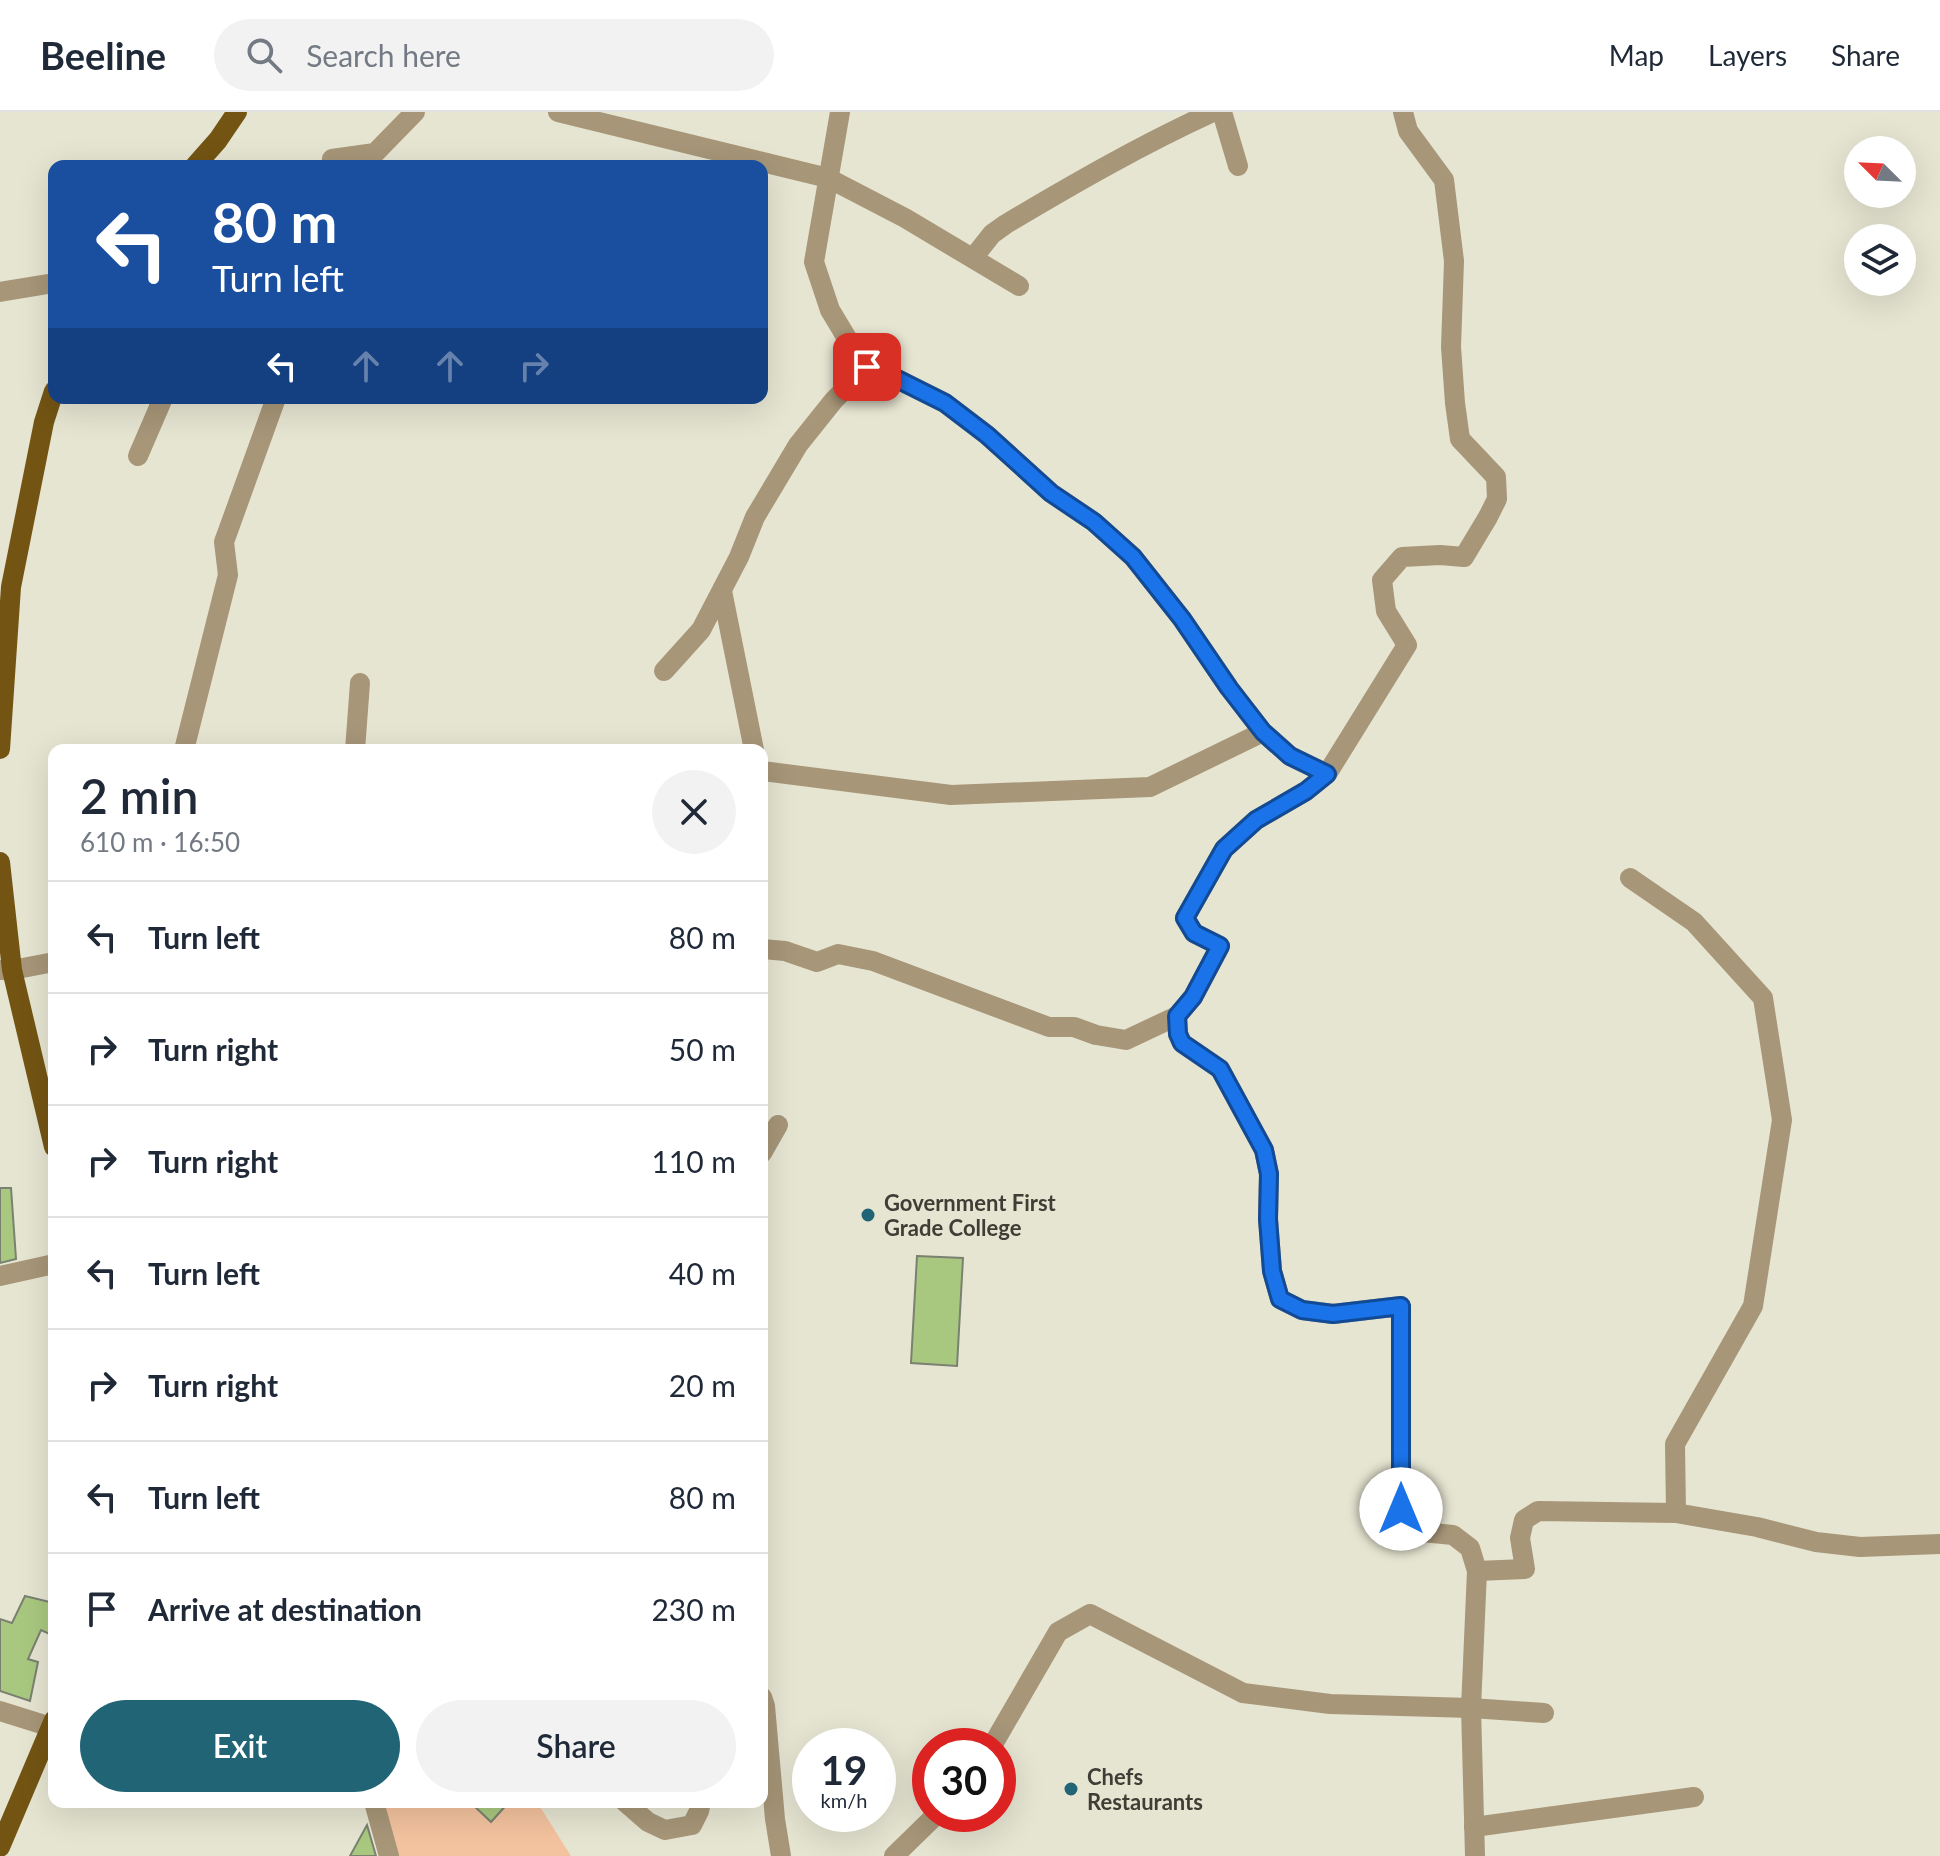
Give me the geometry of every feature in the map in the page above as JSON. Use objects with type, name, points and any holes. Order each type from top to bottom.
[{"type":"main road","points":[[200,160],[218,140],[229,115]]},
{"type":"main road","points":[[0,749],[11,587],[50,404]]},
{"type":"main road","points":[[0,862],[6,970],[48,1125]]},
{"type":"main road","points":[[0,1847],[48,1733]]},
{"type":"street","points":[[332,160],[375,153],[415,112]]},
{"type":"street","points":[[558,112],[754,160]]},
{"type":"street","points":[[840,112],[814,262],[830,310],[860,360],[863,371]]},
{"type":"street","points":[[973,258],[992,234],[1006,224],[1116,159],[1213,112]]},
{"type":"street","points":[[1222,112],[1238,166]]},
{"type":"street","points":[[768,950],[785,951],[817,962],[838,954],[873,961],[1049,1027],[1074,1027],[1096,1035],[1126,1040],[1177,1016],[1193,997],[1220,946],[1194,933],[1185,918],[1224,849],[1256,820],[1306,791],[1327,774],[1407,645],[1386,611],[1382,580],[1402,557],[1464,557],[1497,499],[1496,477],[1460,439],[1451,347],[1454,261],[1444,180],[1408,131],[1403,112]]},
{"type":"street","points":[[768,163],[828,178],[905,218],[1019,286]]},
{"type":"street","points":[[0,292],[48,284]]},
{"type":"street","points":[[664,671],[701,630],[755,517],[798,445],[834,400],[867,367],[945,403],[987,435],[1051,493],[1094,522],[1133,557],[1263,732],[1290,756],[1327,774]]},
{"type":"street","points":[[138,456],[160,404]]},
{"type":"street","points":[[186,744],[228,575],[224,542],[274,404]]},
{"type":"street","points":[[722,591],[753,744]]},
{"type":"street","points":[[355,744],[360,683]]},
{"type":"street","points":[[768,772],[951,795],[1150,787],[1263,732]]},
{"type":"street","points":[[1630,878],[1694,922],[1763,998],[1782,1120],[1753,1306],[1675,1444],[1676,1513]]},
{"type":"street","points":[[6,970],[48,963]]},
{"type":"street","points":[[1177,1016],[1182,1043],[1220,1069],[1264,1150],[1269,1174],[1272,1271],[1280,1299],[1302,1310],[1333,1314],[1401,1306],[1401,1509],[1407,1526],[1422,1532],[1453,1535],[1470,1548],[1477,1571],[1471,1708],[1475,1856]]},
{"type":"street","points":[[768,1142],[778,1125]]},
{"type":"street","points":[[0,1276],[48,1265]]},
{"type":"street","points":[[1477,1571],[1525,1569],[1520,1538],[1524,1520],[1538,1511],[1676,1513],[1757,1527],[1816,1542],[1860,1547],[1940,1544]]},
{"type":"street","points":[[1002,1728],[1058,1632],[1090,1614],[1243,1693],[1330,1704],[1544,1713]]},
{"type":"street","points":[[0,1711],[48,1722]]},
{"type":"street","points":[[768,1740],[781,1856]]},
{"type":"street","points":[[1474,1827],[1694,1797]]},
{"type":"street","points":[[376,1808],[389,1856]]},
{"type":"street","points":[[632,1808],[648,1822],[665,1830],[692,1825],[700,1808]]},
{"type":"street","points":[[894,1856],[919,1832]]},
{"type":"shaded area","points":[[384,1808],[541,1808],[571,1856],[396,1856]]},
{"type":"building","points":[[0,1188],[11,1188],[16,1259],[0,1263]]},
{"type":"building","points":[[917,1256],[963,1258],[957,1366],[911,1363]]},
{"type":"building","points":[[25,1596],[48,1602],[48,1633],[41,1630],[28,1659],[38,1662],[30,1701],[0,1691],[0,1619],[12,1623]]},
{"type":"building","points":[[476,1808],[504,1808],[491,1822]]},
{"type":"building","points":[[367,1825],[376,1856],[350,1856]]},
{"type":"place","name":"Government First Grade College","points":[[868,1215]]},
{"type":"place","name":"Chefs Restaurants","points":[[1071,1789]]},
{"type":"route","points":[[867,367],[945,403],[987,435],[1051,493],[1094,522],[1133,557],[1263,732],[1290,756],[1327,774],[1306,791],[1256,820],[1224,849],[1211,871],[1185,918],[1194,933],[1220,946],[1193,997],[1177,1016],[1178,1034],[1182,1043],[1194,1053],[1220,1069],[1264,1150],[1269,1174],[1272,1271],[1280,1299],[1302,1310],[1333,1314],[1401,1306],[1401,1509]]}]
